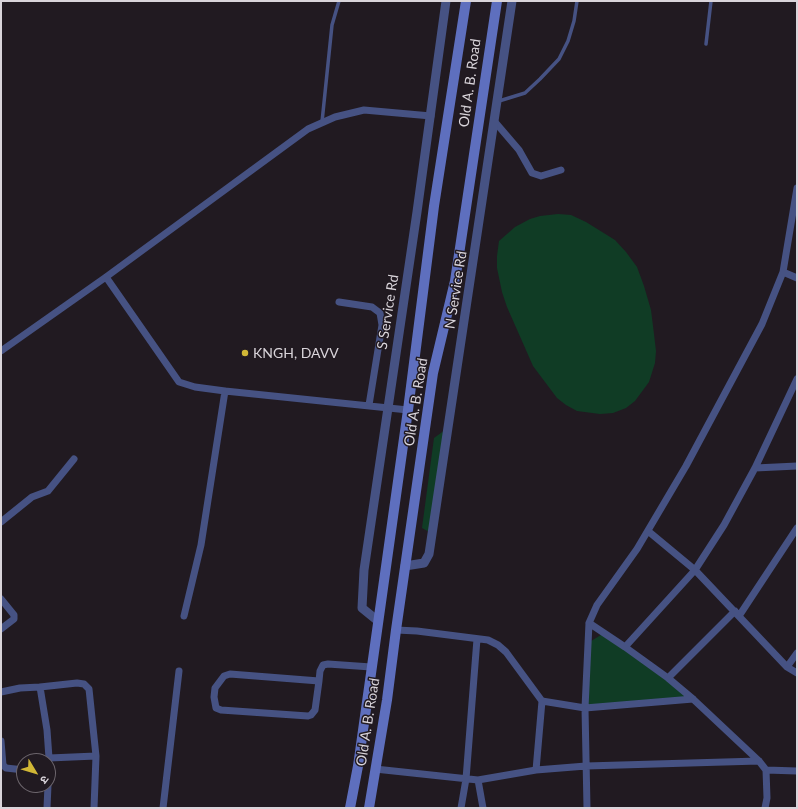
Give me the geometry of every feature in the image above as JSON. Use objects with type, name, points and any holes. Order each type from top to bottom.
[{"type":"main road","name":"Old A. B. Road","points":[[350,808],[358,766],[408,410],[434,206],[466,1]]},
{"type":"main road","name":"Old A. B. Road","points":[[369,808],[374,769],[387,700],[433,373],[455,281],[497,1]]},
{"type":"street","name":"S Service Rd","points":[[378,621],[362,608],[364,570],[416,219],[446,1]]},
{"type":"street","name":"N Service Rd","points":[[405,566],[424,563],[429,554],[512,1]]},
{"type":"street","points":[[1,351],[106,277],[308,129],[335,117],[364,110],[430,116]]},
{"type":"street","points":[[495,122],[520,150],[532,172],[541,176],[561,170]]},
{"type":"street","points":[[587,808],[585,708],[589,623],[597,605],[637,549],[686,466],[762,324],[782,272],[797,188]]},
{"type":"street","points":[[782,272],[797,278]]},
{"type":"street","points":[[106,277],[179,382],[195,387],[225,391],[408,410]]},
{"type":"street","points":[[339,302],[372,307],[380,313],[382,325],[369,405]]},
{"type":"street","points":[[625,647],[695,570],[724,525],[755,468],[797,379]]},
{"type":"street","points":[[184,616],[201,545],[225,391]]},
{"type":"street","points":[[1,522],[32,497],[48,490],[74,459]]},
{"type":"street","points":[[755,468],[797,466]]},
{"type":"street","points":[[668,678],[737,614],[797,528]]},
{"type":"street","points":[[648,531],[695,570],[787,667],[797,673]]},
{"type":"street","points":[[1,599],[14,615],[14,619],[1,628]]},
{"type":"street","points":[[589,623],[668,678],[693,699],[759,761],[766,770],[767,798],[765,808]]},
{"type":"street","points":[[396,630],[488,640],[498,645],[506,652],[542,701],[536,770]]},
{"type":"street","points":[[461,808],[466,779],[477,639]]},
{"type":"street","points":[[787,667],[797,653]]},
{"type":"street","points":[[319,681],[230,674],[224,676],[216,688],[214,697],[216,708],[221,710],[308,716],[312,715],[315,710],[319,681],[320,670],[323,665],[328,664],[371,668]]},
{"type":"street","points":[[163,808],[179,671]]},
{"type":"street","points":[[1,692],[20,688],[78,683],[84,684],[89,689],[96,756],[94,808]]},
{"type":"street","points":[[40,687],[47,730],[49,753]]},
{"type":"street","points":[[542,701],[585,708],[693,699]]},
{"type":"street","points":[[1,741],[3,765],[6,768],[16,769]]},
{"type":"street","points":[[56,758],[96,756]]},
{"type":"street","points":[[374,769],[478,780],[536,770],[586,766],[759,761]]},
{"type":"street","points":[[766,770],[797,771]]},
{"type":"street","points":[[478,780],[482,808]]},
{"type":"street","points":[[47,808],[48,793]]},
{"type":"lane","points":[[322,123],[332,25],[339,1]]},
{"type":"lane","points":[[498,102],[525,93],[559,59],[568,40],[574,22],[577,1]]},
{"type":"lane","points":[[706,44],[711,1]]},
{"type":"green space","points":[[558,214],[571,215],[586,222],[615,240],[637,267],[651,310],[656,351],[655,363],[649,382],[635,401],[626,408],[613,413],[600,414],[577,411],[557,398],[533,366],[502,292],[497,268],[499,241],[515,227],[530,219]]},
{"type":"green space","points":[[449,427],[433,534],[422,528],[434,438]]},
{"type":"green space","points":[[604,633],[693,699],[585,708],[588,643]]},
{"type":"place","name":"KNGH, DAVV","points":[[245,353]]}]
